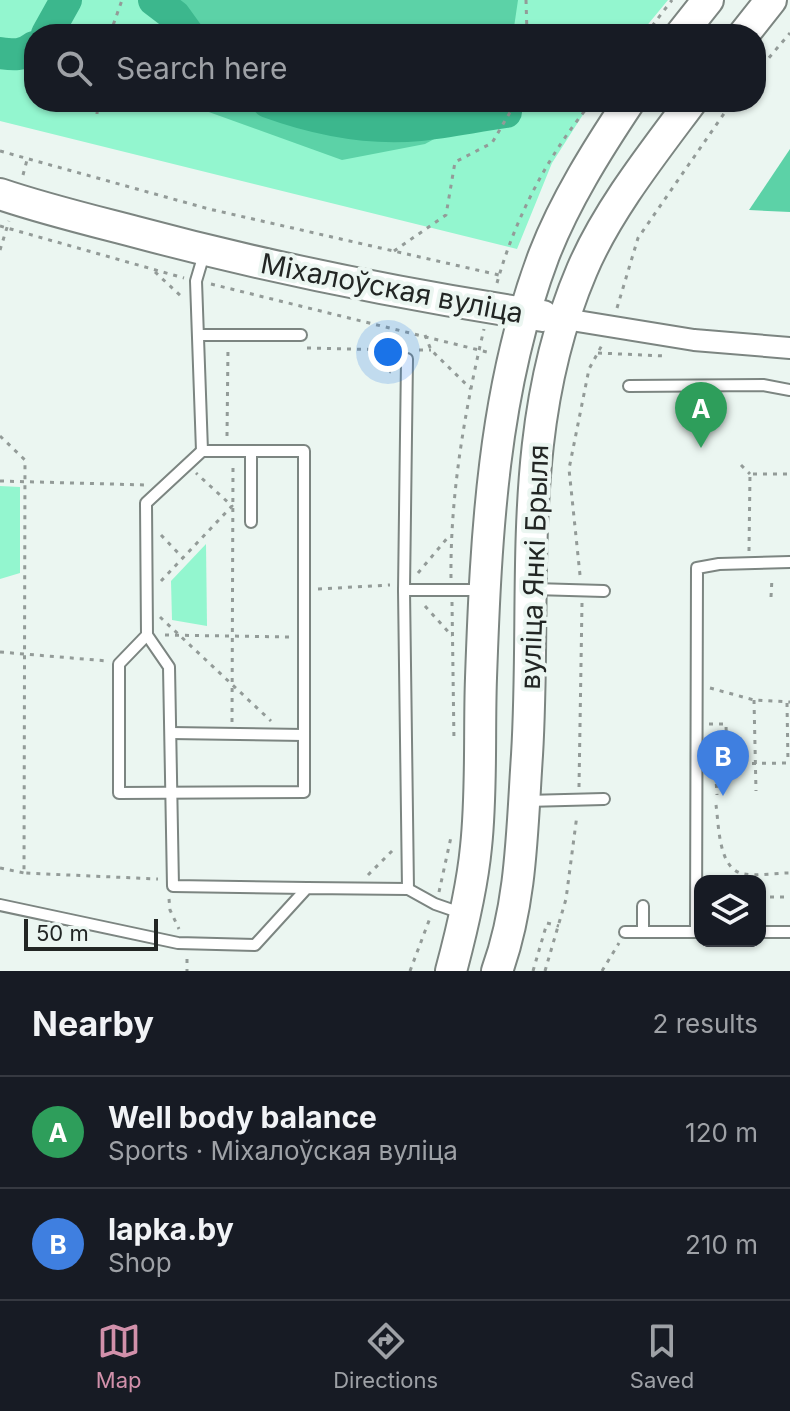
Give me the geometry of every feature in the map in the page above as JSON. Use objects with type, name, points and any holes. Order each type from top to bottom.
[{"type":"main road","points":[[689,24],[708,0]]},
{"type":"main road","points":[[752,24],[771,0]]},
{"type":"main road","name":"вуліца Янкі Брыля","points":[[451,971],[466,915],[476,847],[484,590],[491,485],[513,358],[545,253],[568,204],[623,112]]},
{"type":"main road","name":"вуліца Янкі Брыля","points":[[497,971],[519,882],[529,715],[528,589],[532,489],[551,364],[582,270],[596,242],[684,112]]},
{"type":"main road","name":"Міхалоўская вуліца","points":[[0,194],[42,208],[205,250],[348,283],[565,319]]},
{"type":"street","name":"Міхалоўская вуліца","points":[[565,319],[694,340],[790,348]]},
{"type":"lane","points":[[202,451],[196,281],[205,250]]},
{"type":"lane","points":[[200,335],[301,335]]},
{"type":"lane","points":[[406,354],[408,889]]},
{"type":"lane","points":[[629,386],[763,385],[790,390]]},
{"type":"lane","points":[[147,635],[119,664],[119,793],[172,792],[304,792],[304,451],[202,451],[146,503],[147,635],[169,667],[172,792],[171,880],[173,886],[408,889],[435,904],[466,915]]},
{"type":"lane","points":[[251,451],[251,522]]},
{"type":"lane","points":[[697,875],[697,568],[719,564],[790,562]]},
{"type":"lane","points":[[407,587],[484,590]]},
{"type":"lane","points":[[528,589],[604,591]]},
{"type":"lane","points":[[171,733],[304,735]]},
{"type":"lane","points":[[524,801],[604,799]]},
{"type":"lane","points":[[0,905],[186,944],[255,945],[307,888]]},
{"type":"lane","points":[[643,906],[643,932]]},
{"type":"lane","points":[[625,932],[694,932]]},
{"type":"lane","points":[[766,932],[790,932]]},
{"type":"path","points":[[114,24],[122,0]]},
{"type":"path","points":[[526,0],[527,24]]},
{"type":"path","points":[[654,24],[672,0]]},
{"type":"path","points":[[766,61],[790,33]]},
{"type":"path","points":[[394,251],[446,215],[455,162],[492,143],[510,112]]},
{"type":"path","points":[[0,151],[209,209],[499,275],[536,187],[569,129],[583,112]]},
{"type":"path","points":[[545,971],[559,926],[570,872],[578,799],[582,590],[569,469],[589,369],[612,328],[638,238],[725,112]]},
{"type":"path","points":[[0,226],[196,281],[513,358]]},
{"type":"path","points":[[0,250],[6,228]]},
{"type":"path","points":[[153,269],[191,305]]},
{"type":"path","points":[[425,335],[431,350],[471,389]]},
{"type":"path","points":[[228,347],[232,734]]},
{"type":"path","points":[[303,348],[406,354]]},
{"type":"path","points":[[378,350],[378,368],[394,373]]},
{"type":"path","points":[[417,350],[431,350]]},
{"type":"path","points":[[551,364],[589,369]]},
{"type":"path","points":[[0,436],[25,460],[24,873]]},
{"type":"path","points":[[188,465],[232,506]]},
{"type":"path","points":[[741,465],[750,474],[790,474]]},
{"type":"path","points":[[749,563],[750,474]]},
{"type":"path","points":[[0,481],[150,485],[156,495]]},
{"type":"path","points":[[232,506],[148,601],[286,734]]},
{"type":"path","points":[[147,520],[183,558]]},
{"type":"path","points":[[407,587],[450,534]]},
{"type":"path","points":[[771,597],[773,562]]},
{"type":"path","points":[[306,589],[407,587],[453,636]]},
{"type":"path","points":[[147,635],[305,638]]},
{"type":"path","points":[[0,652],[119,664]]},
{"type":"path","points":[[695,683],[754,700],[788,702],[789,763],[696,764]]},
{"type":"path","points":[[754,700],[756,791]]},
{"type":"path","points":[[702,724],[726,724],[727,764]]},
{"type":"path","points":[[715,764],[717,795]]},
{"type":"path","points":[[720,816],[716,805],[725,857],[735,870],[743,874],[790,873]]},
{"type":"path","points":[[364,881],[399,847],[399,856]]},
{"type":"path","points":[[0,868],[24,873],[171,880],[170,910],[186,944],[187,971]]},
{"type":"path","points":[[766,897],[790,897]]},
{"type":"path","points":[[410,971],[435,904]]},
{"type":"path","points":[[533,971],[547,923],[559,926]]},
{"type":"path","points":[[602,971],[625,932]]},
{"type":"green space","points":[[0,0],[668,0],[648,24],[24,24],[24,112],[585,112],[552,163],[517,249],[0,121]]},
{"type":"green space","points":[[169,0],[518,0],[514,24],[166,24]]},
{"type":"green space","points":[[209,112],[484,112],[425,144],[342,160]]},
{"type":"green space","points":[[790,149],[790,212],[749,210]]},
{"type":"green space","points":[[0,486],[20,487],[20,573],[0,579]]},
{"type":"green space","points":[[206,544],[207,626],[172,620],[171,581]]},
{"type":"waterway","points":[[53,24],[66,0]]},
{"type":"waterway","points":[[154,0],[181,24]]},
{"type":"waterway","points":[[0,53],[24,52]]},
{"type":"waterway","points":[[301,112],[381,126],[420,125],[506,112]]},
{"type":"place","name":"Well body balance","points":[[701,448]]},
{"type":"place","name":"lapka.by","points":[[723,796]]}]
